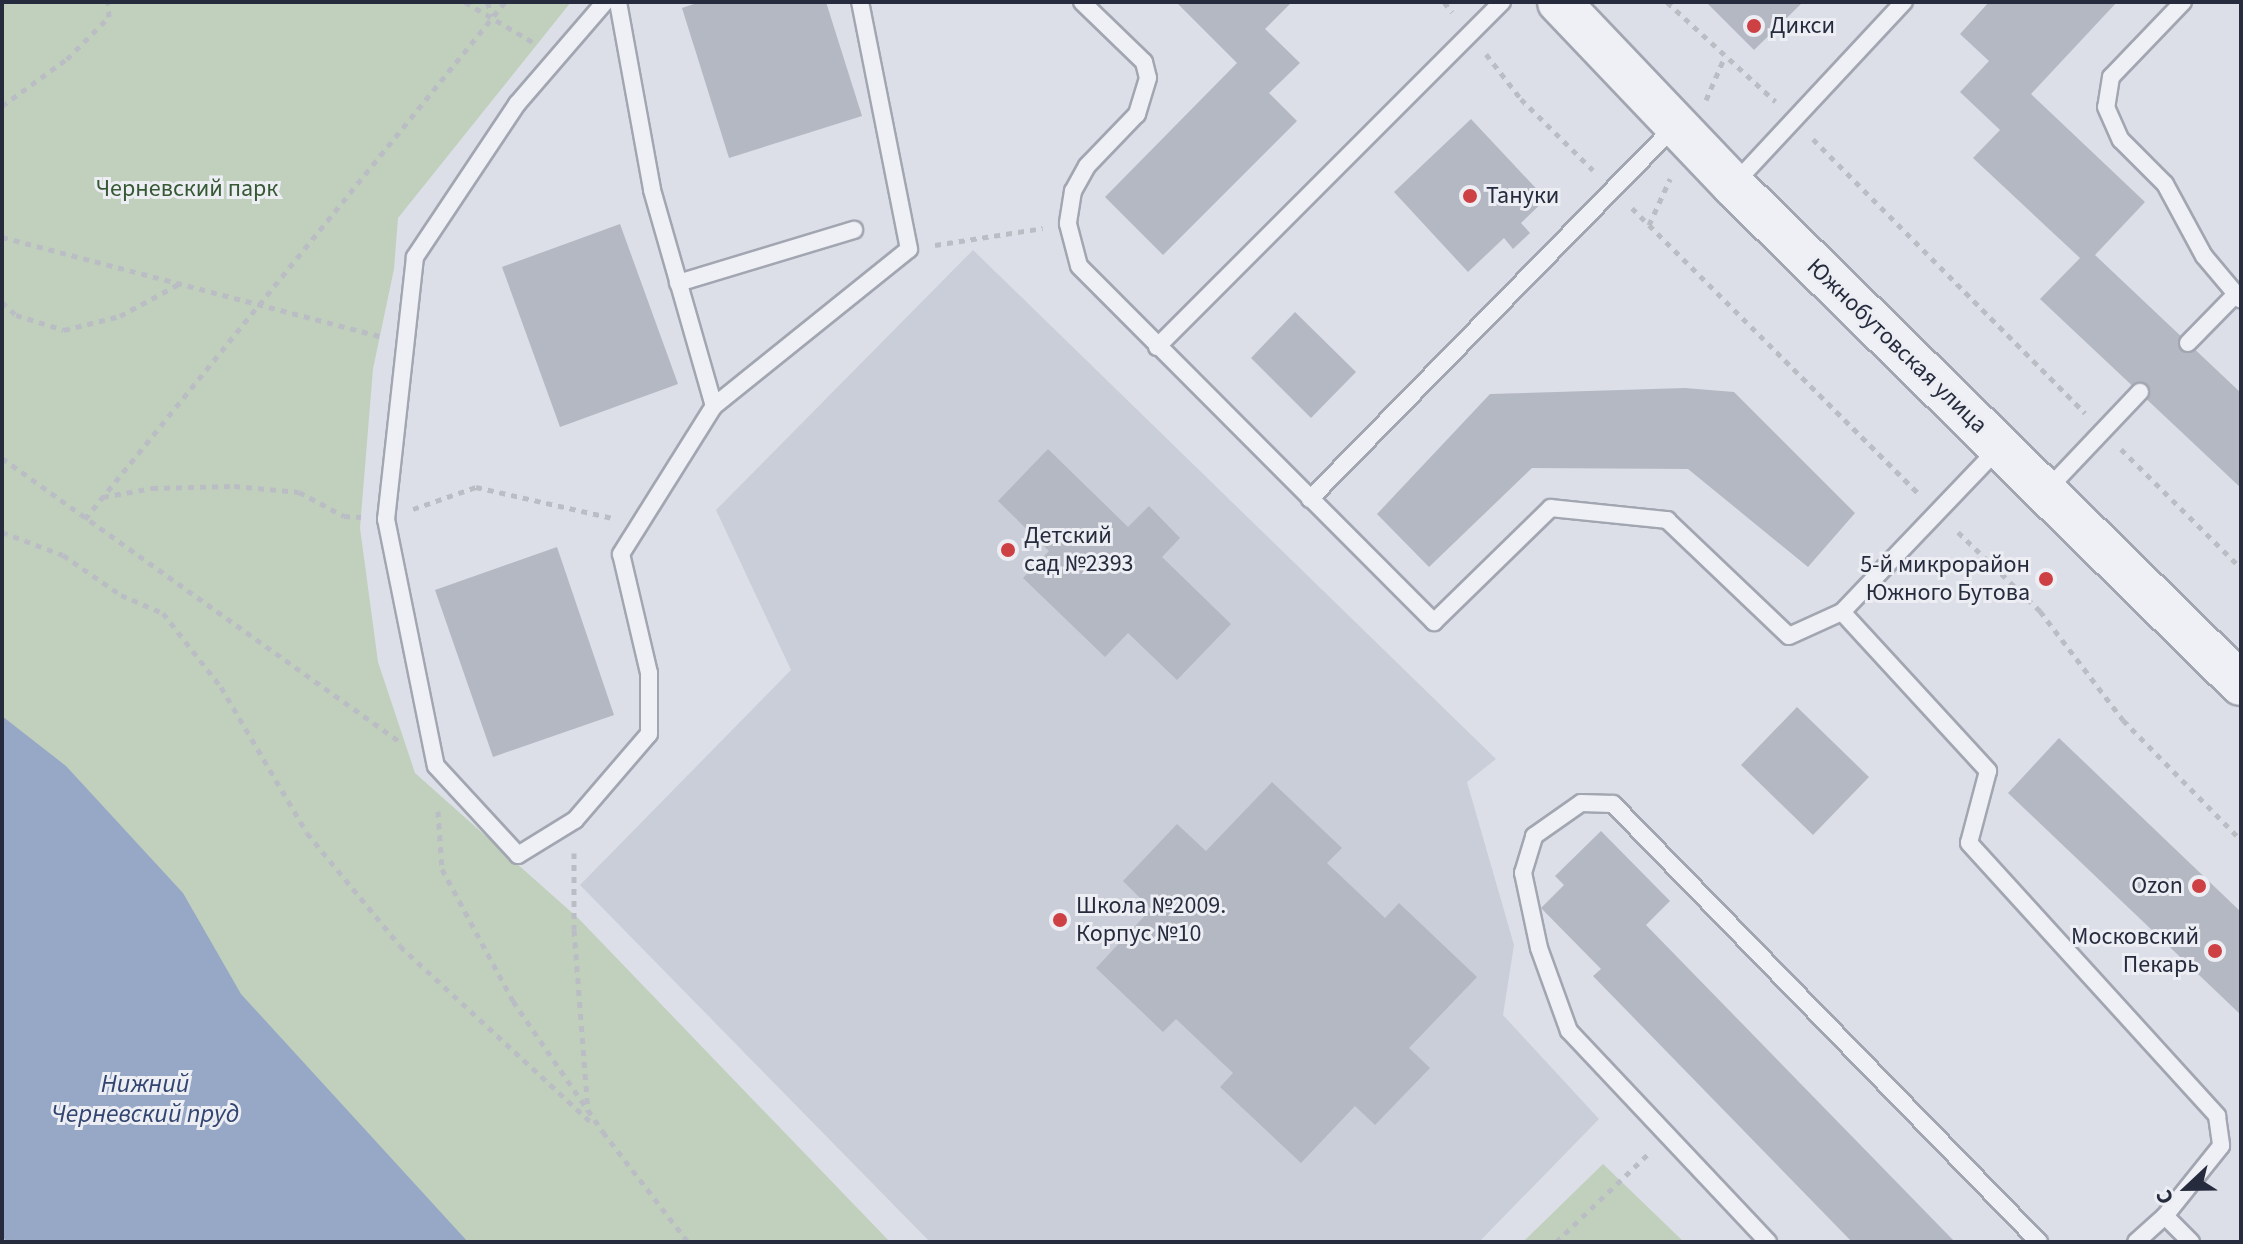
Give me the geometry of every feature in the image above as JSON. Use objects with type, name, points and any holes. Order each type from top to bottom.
[{"type":"street","name":"Южнобутовская улица","points":[[1559,2],[1733,185],[2241,684]]},
{"type":"lane","points":[[605,2],[517,104],[415,257],[404,340],[386,519],[413,675],[436,766],[518,855],[575,820],[649,734],[649,673],[621,554],[714,406],[909,249],[860,2]]},
{"type":"lane","points":[[618,2],[652,190],[714,406]]},
{"type":"lane","points":[[1082,2],[1144,62],[1148,78],[1137,114],[1087,166],[1073,191],[1068,224],[1079,266],[1434,622],[1551,508],[1667,520],[1789,636],[1842,612],[2000,447]]},
{"type":"lane","points":[[1157,347],[1502,2]]},
{"type":"lane","points":[[1733,185],[1904,2]]},
{"type":"lane","points":[[2183,2],[2111,77],[2106,107],[2121,140],[2165,184],[2204,256],[2238,297],[2188,343]]},
{"type":"lane","points":[[1310,499],[1675,126]]},
{"type":"lane","points":[[678,283],[854,230]]},
{"type":"lane","points":[[2045,492],[2140,392]]},
{"type":"lane","points":[[1842,612],[1988,771],[1969,843],[2217,1116],[2221,1146],[2165,1216],[2136,1242]]},
{"type":"lane","points":[[1768,1242],[1569,1031],[1539,948],[1523,873],[1534,836],[1581,803],[1613,804],[2039,1242]]},
{"type":"lane","points":[[2165,1216],[2191,1242]]},
{"type":"path","points":[[2,106],[67,59],[109,17],[108,2]]},
{"type":"path","points":[[465,2],[557,57]]},
{"type":"path","points":[[487,2],[493,17]]},
{"type":"path","points":[[85,519],[505,2]]},
{"type":"path","points":[[1444,2],[1521,99],[2040,611],[2123,720],[2241,840]]},
{"type":"path","points":[[1667,2],[1794,119],[2241,568]]},
{"type":"path","points":[[909,249],[1068,224]]},
{"type":"path","points":[[2,237],[260,304],[351,332],[404,340]]},
{"type":"path","points":[[2,302],[16,315],[64,330],[120,316],[180,283]]},
{"type":"path","points":[[2,458],[436,766],[442,869],[513,1001],[603,1132],[688,1242]]},
{"type":"path","points":[[103,497],[152,488],[234,486],[299,492],[344,516],[386,519],[476,487],[640,525]]},
{"type":"path","points":[[2,532],[63,555],[121,595],[163,613],[221,687],[307,833],[400,946],[603,1132]]},
{"type":"path","points":[[575,820],[574,930],[588,1111]]},
{"type":"path","points":[[1556,1242],[1667,1135]]},
{"type":"shaded area","name":"Школа №2009. Корпус №10","points":[[973,250],[1496,759],[1467,782],[1514,945],[1503,1015],[1599,1119],[1479,1242],[930,1242],[580,885],[791,670],[716,510]]},
{"type":"green space","name":"Черневский парк","points":[[2,2],[571,2],[398,218],[394,269],[373,369],[360,528],[378,662],[415,773],[579,919],[890,1242],[2,1242]]},
{"type":"green space","points":[[1603,1164],[1684,1242],[1523,1242]]},
{"type":"water","name":"Нижний Черневский пруд","points":[[2,716],[66,766],[183,893],[241,994],[468,1242],[7,1242],[2,1236]]},
{"type":"building","points":[[700,2],[826,2],[862,116],[729,158],[682,8]]},
{"type":"building","points":[[1176,2],[1292,2],[1265,29],[1300,63],[1269,93],[1297,121],[1163,255],[1105,197],[1237,63]]},
{"type":"building","name":"Дикси","points":[[1706,2],[1803,2],[1754,50]]},
{"type":"building","points":[[1989,2],[2117,2],[2031,94],[2145,202],[2095,255],[2241,393],[2241,488],[2040,299],[2080,258],[1973,158],[2000,130],[1960,92],[1989,61],[1960,34]]},
{"type":"building","name":"Тануки","points":[[1471,119],[1546,199],[1521,223],[1530,233],[1513,249],[1504,238],[1468,272],[1394,192]]},
{"type":"building","points":[[620,224],[678,384],[560,427],[502,267]]},
{"type":"building","points":[[1295,312],[1356,372],[1311,418],[1251,358]]},
{"type":"building","points":[[1685,388],[1734,392],[1855,513],[1808,567],[1688,469],[1532,468],[1429,567],[1377,514],[1490,394]]},
{"type":"building","points":[[1048,449],[1128,527],[1149,506],[1180,538],[1162,557],[1231,624],[1177,680],[1128,633],[1105,657],[1023,578],[1049,551],[998,501]]},
{"type":"building","points":[[557,547],[614,715],[493,757],[435,590]]},
{"type":"building","points":[[1797,707],[1869,777],[1813,835],[1741,765]]},
{"type":"building","points":[[2059,738],[2241,912],[2241,1015],[2008,793]]},
{"type":"building","points":[[1272,782],[1342,848],[1327,863],[1385,918],[1399,903],[1477,977],[1409,1048],[1430,1068],[1375,1125],[1355,1106],[1301,1163],[1220,1087],[1233,1073],[1176,1019],[1163,1032],[1096,968],[1151,909],[1123,881],[1177,824],[1206,851]]},
{"type":"building","points":[[1601,831],[1670,901],[1646,925],[1955,1242],[1852,1242],[1593,976],[1601,969],[1541,908],[1564,885],[1555,876]]},
{"type":"place","name":"Дикси","points":[[1754,26]]},
{"type":"place","name":"Тануки","points":[[1470,196]]},
{"type":"place","name":"Детский сад №2393","points":[[1008,550]]},
{"type":"place","name":"5-й микрорайон Южного Бутова","points":[[2046,579]]},
{"type":"place","name":"Ozon","points":[[2199,886]]},
{"type":"place","name":"Школа №2009. Корпус №10","points":[[1060,920]]},
{"type":"place","name":"Московский Пекарь","points":[[2215,951]]}]
